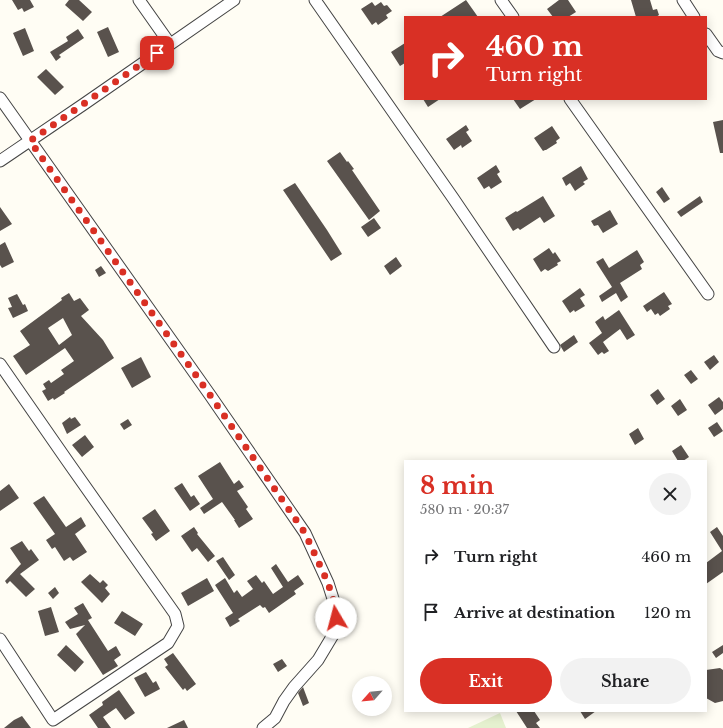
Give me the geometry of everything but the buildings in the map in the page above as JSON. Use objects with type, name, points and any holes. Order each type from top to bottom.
[{"type":"street","points":[[139,0],[170,44]]},
{"type":"street","points":[[0,161],[234,0]]},
{"type":"street","points":[[315,0],[453,198],[554,347]]},
{"type":"street","points":[[501,0],[512,16]]},
{"type":"street","points":[[683,0],[693,16]]},
{"type":"street","points":[[707,35],[718,51],[723,53]]},
{"type":"street","points":[[0,98],[210,395],[305,533],[328,583],[335,605],[336,630],[318,660],[294,687],[284,701],[275,718],[264,728]]},
{"type":"street","points":[[571,100],[708,294]]},
{"type":"street","points":[[0,364],[175,614],[178,626],[168,642],[56,724],[0,639]]},
{"type":"green space","points":[[500,713],[506,728],[468,728]]},
{"type":"route","points":[[157,53],[30,141],[210,395],[305,533],[328,583],[335,605],[336,618]]}]
